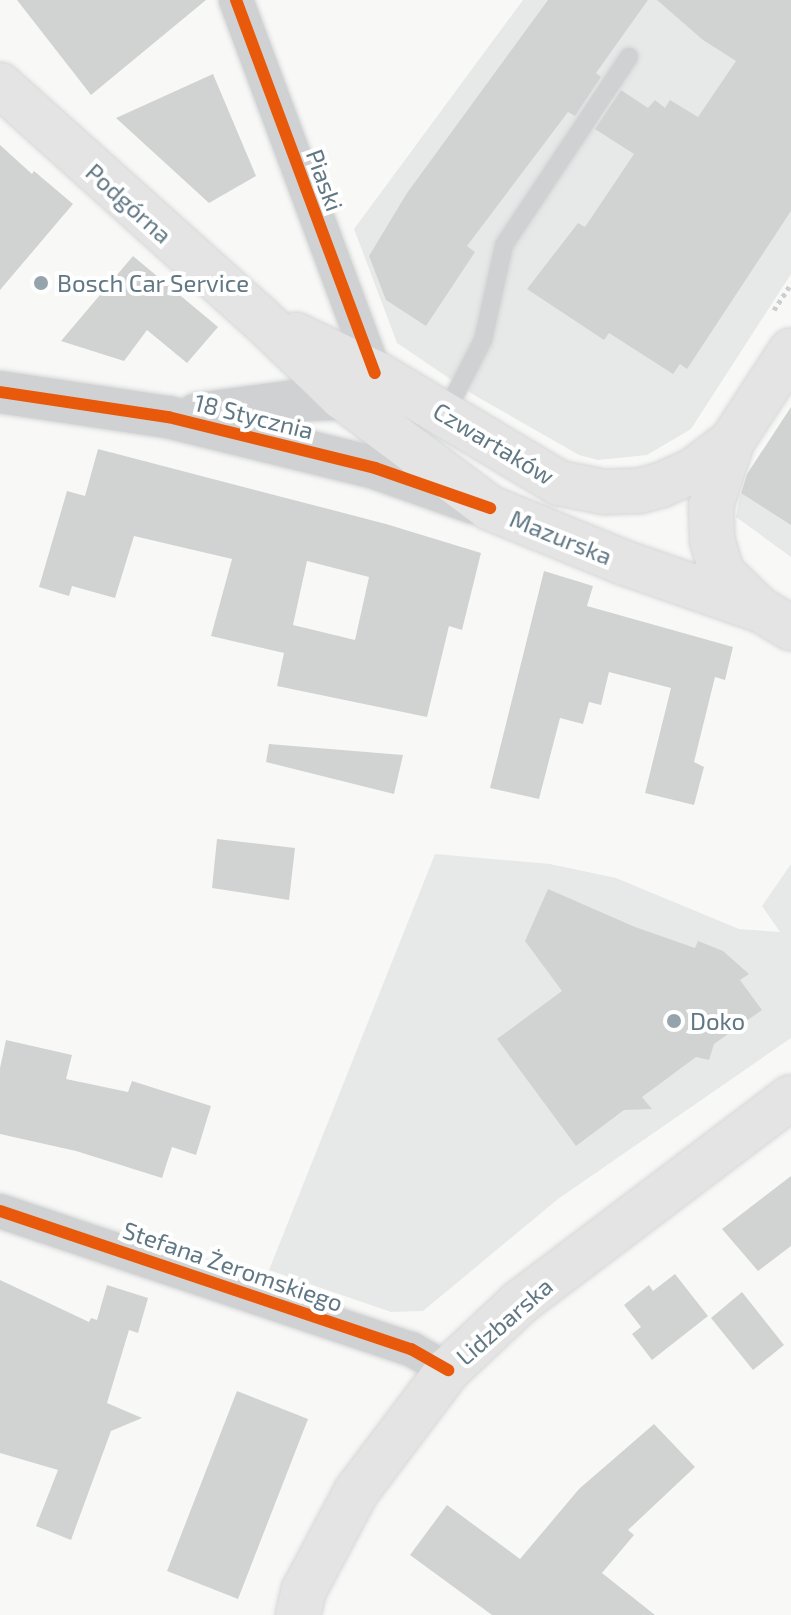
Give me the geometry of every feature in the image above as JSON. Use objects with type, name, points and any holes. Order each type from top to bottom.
[{"type":"main road","name":"Podgórna","points":[[0,85],[260,318],[359,385]]},
{"type":"main road","name":"Czwartaków","points":[[359,385],[433,407],[559,483],[604,492],[639,491],[694,470],[732,441],[778,338]]},
{"type":"main road","name":"Mazurska","points":[[359,385],[490,508],[622,562],[776,619]]},
{"type":"main road","name":"Mazurska","points":[[732,441],[711,506],[712,540],[722,573],[776,619]]},
{"type":"main road","name":"Lidzbarska","points":[[298,1615],[304,1590],[356,1492],[448,1370],[519,1303],[791,1097]]},
{"type":"street","name":"Piaski","points":[[238,4],[359,385]]},
{"type":"street","name":"18 Stycznia","points":[[168,417],[359,385]]},
{"type":"street","name":"18 Stycznia","points":[[0,392],[168,417],[375,468],[490,508]]},
{"type":"street","name":"Stefana Żeromskiego","points":[[0,1211],[411,1349],[448,1370]]},
{"type":"lane","points":[[433,407],[483,340],[504,245],[629,57]]},
{"type":"path","points":[[778,338],[791,284]]},
{"type":"shaded area","points":[[523,0],[791,0],[791,274],[691,429],[647,455],[598,460],[579,455],[474,395],[397,343],[354,229]]},
{"type":"shaded area","points":[[791,410],[791,557],[736,517],[740,496]]},
{"type":"shaded area","points":[[435,854],[550,864],[616,878],[739,929],[780,932],[762,906],[791,864],[791,1038],[558,1199],[423,1311],[391,1312],[269,1270]]},
{"type":"building","points":[[17,0],[206,0],[91,95]]},
{"type":"building","points":[[548,0],[648,0],[596,73],[601,77],[575,116],[568,112],[467,246],[475,252],[426,326],[386,300],[369,256],[407,193]]},
{"type":"building","points":[[657,0],[791,0],[791,211],[687,369],[680,364],[673,374],[609,333],[604,340],[527,289],[578,223],[585,227],[634,154],[595,129],[621,90],[648,108],[655,100],[665,108],[670,100],[698,117],[736,61],[703,40]]},
{"type":"building","points":[[213,74],[256,176],[209,203],[116,118]]},
{"type":"building","points":[[0,145],[32,174],[34,171],[73,204],[0,290]]},
{"type":"building","points":[[133,256],[218,327],[187,363],[147,330],[124,361],[61,341]]},
{"type":"building","points":[[791,407],[791,525],[741,493],[747,474]]},
{"type":"building","points":[[98,449],[386,524],[481,553],[462,630],[449,626],[427,717],[277,686],[284,653],[211,636],[232,559],[134,536],[115,598],[72,586],[69,596],[39,587],[67,491],[85,496]],"holes":[[[307,561],[369,577],[355,640],[293,625]]]},
{"type":"building","points":[[544,571],[593,586],[587,606],[733,647],[725,680],[715,677],[694,762],[704,767],[694,805],[645,793],[671,688],[609,672],[601,705],[589,702],[583,724],[560,718],[539,799],[490,788]]},
{"type":"building","points":[[269,744],[403,755],[394,794],[266,762]]},
{"type":"building","points":[[217,839],[295,848],[289,900],[212,888]]},
{"type":"building","points":[[548,889],[635,927],[695,948],[698,941],[723,951],[749,974],[740,980],[762,1010],[714,1044],[709,1060],[696,1057],[642,1097],[652,1109],[624,1110],[576,1146],[497,1039],[562,991],[525,941]]},
{"type":"building","points":[[6,1040],[72,1055],[66,1079],[128,1092],[132,1081],[211,1106],[196,1155],[172,1147],[162,1178],[76,1151],[0,1134],[0,1068]]},
{"type":"building","points":[[791,1176],[791,1246],[758,1271],[722,1229]]},
{"type":"building","points":[[675,1274],[708,1316],[652,1360],[632,1334],[641,1327],[624,1305],[649,1285],[653,1291]]},
{"type":"building","points":[[0,1280],[89,1322],[91,1318],[97,1320],[107,1285],[148,1298],[138,1333],[129,1330],[107,1403],[142,1418],[111,1431],[71,1540],[36,1526],[58,1470],[0,1453]]},
{"type":"building","points":[[742,1292],[784,1345],[753,1370],[711,1318]]},
{"type":"building","points":[[237,1391],[308,1419],[238,1599],[167,1571]]},
{"type":"building","points":[[654,1424],[695,1467],[628,1530],[634,1535],[602,1573],[655,1615],[492,1615],[410,1555],[447,1505],[520,1559],[579,1489]]},
{"type":"cycle path","points":[[236,0],[375,373]]},
{"type":"cycle path","points":[[0,392],[168,417],[375,468],[490,508]]},
{"type":"cycle path","points":[[0,1211],[411,1349],[448,1370]]},
{"type":"place","name":"Bosch Car Service","points":[[41,283]]},
{"type":"place","name":"Doko","points":[[674,1021]]}]
